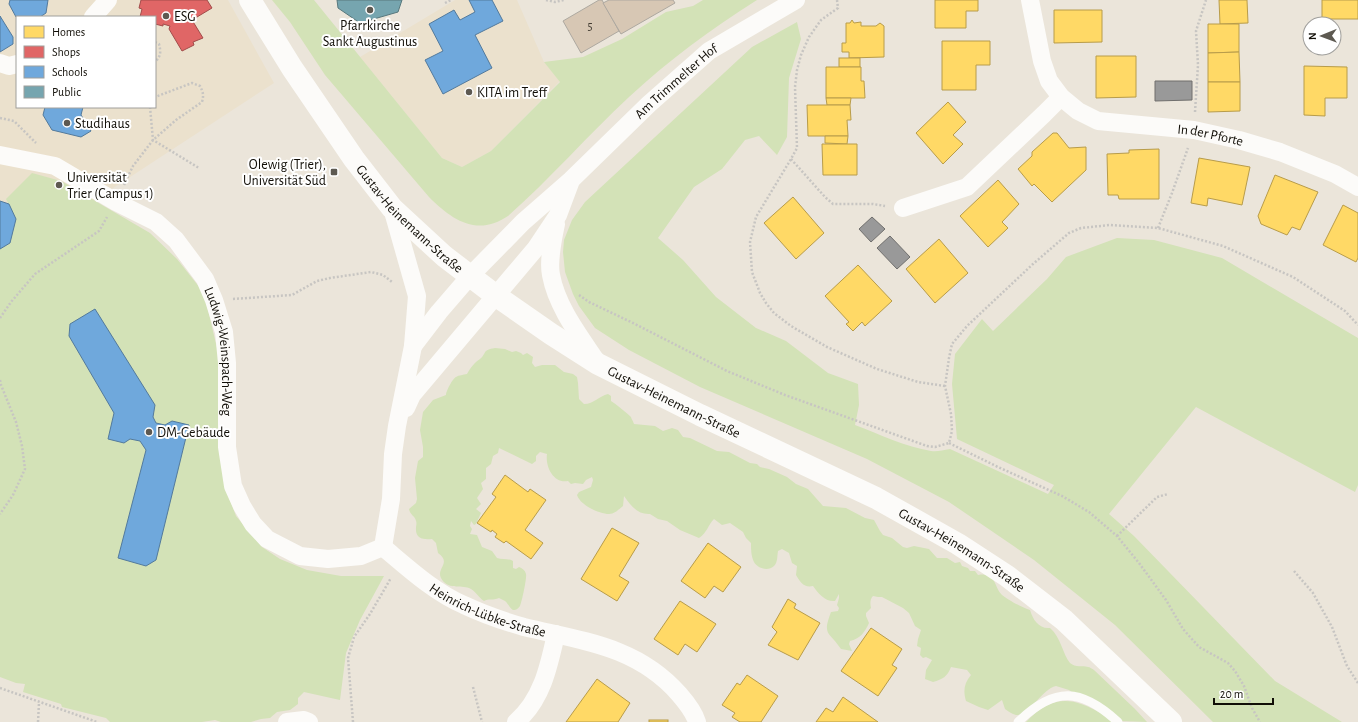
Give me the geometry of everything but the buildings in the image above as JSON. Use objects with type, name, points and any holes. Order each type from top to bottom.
[{"type":"main road","name":"Gustav-Heinemann-Straße","points":[[250,0],[329,124],[392,208],[444,256],[495,295],[551,334],[598,364],[700,415],[876,498],[958,544],[1007,576],[1064,620],[1171,722]]},
{"type":"street","points":[[94,16],[108,0]]},
{"type":"street","name":"Am Trimmelter Hof","points":[[470,276],[523,222],[571,180],[649,104],[710,51],[796,0]]},
{"type":"street","name":"In der Pforte","points":[[1030,0],[1042,61],[1050,81],[1061,97],[1078,111],[1098,121],[1194,130],[1239,140],[1280,152],[1334,174],[1358,187]]},
{"type":"street","points":[[0,63],[9,66],[16,64]]},
{"type":"street","points":[[903,208],[967,187],[1061,97]]},
{"type":"street","name":"Ludwig-Weinspach-Weg","points":[[0,155],[55,166],[116,202],[156,222],[176,240],[192,260],[205,279],[214,300],[224,332],[227,363],[227,447],[233,486],[242,506],[253,524],[267,539],[300,556],[328,559],[361,556],[383,547]]},
{"type":"street","name":"Am Trimmelter Hof","points":[[571,180],[558,215],[551,252],[550,275],[558,298],[598,364]]},
{"type":"street","points":[[383,547],[391,499],[392,454],[413,346],[417,296],[392,208]]},
{"type":"street","name":"Am Trimmelter Hof","points":[[495,295],[536,248],[558,215]]},
{"type":"street","points":[[413,346],[439,312],[470,276]]},
{"type":"street","points":[[397,426],[412,395],[495,295]]},
{"type":"street","name":"Heinrich-Lübke-Straße","points":[[383,547],[440,593],[463,605],[489,616],[523,626],[600,644],[646,665],[673,687],[697,722]]},
{"type":"street","points":[[516,722],[529,709],[536,699],[550,660],[556,634]]},
{"type":"street","points":[[287,722],[304,720],[309,722]]},
{"type":"lane","points":[[1018,722],[1035,707],[1048,700],[1061,696],[1072,695],[1098,705],[1118,722]]},
{"type":"path","points":[[445,3],[451,0]]},
{"type":"path","points":[[546,0],[555,2],[564,0]]},
{"type":"path","points":[[837,0],[838,8],[821,20],[809,37],[801,55],[795,87],[797,148],[756,217],[751,236],[750,257],[752,272],[760,293],[766,303],[774,313],[791,326],[851,358],[898,377],[945,386]]},
{"type":"path","points":[[1158,228],[1194,130],[1198,65],[1196,30],[1206,0]]},
{"type":"path","points":[[156,42],[159,44],[161,51],[159,58],[156,61]]},
{"type":"path","points":[[150,108],[152,140],[198,168]]},
{"type":"path","points":[[791,160],[833,204],[874,204],[903,208]]},
{"type":"path","points":[[949,443],[952,431],[951,414],[945,386],[952,344],[967,326],[1033,264],[1069,233],[1081,228],[1110,225],[1158,228],[1223,246],[1293,277],[1345,311],[1358,325]]},
{"type":"path","points":[[214,300],[292,295],[317,281],[371,272],[384,275],[393,283]]},
{"type":"path","points":[[575,292],[589,302],[727,371],[785,395],[926,446],[936,447],[949,443],[1062,496],[1089,512],[1117,536],[1166,600],[1183,629],[1199,647],[1228,663],[1235,671],[1260,722]]},
{"type":"path","points":[[0,380],[16,422],[22,446],[25,468],[13,495],[0,514]]},
{"type":"path","points":[[1117,536],[1157,497],[1168,494]]},
{"type":"path","points":[[352,722],[348,658],[354,637],[370,614],[388,581],[404,565]]},
{"type":"path","points":[[1294,571],[1313,593],[1332,627],[1347,666],[1358,683]]},
{"type":"path","points":[[474,687],[482,722]]},
{"type":"path","points":[[0,688],[98,722]]},
{"type":"path","points":[[38,722],[39,702]]},
{"type":"shaded area","name":"Universität Trier (Campus 1)","points":[[0,0],[228,0],[274,83],[0,262]]},
{"type":"shaded area","name":"KITA im Treff","points":[[455,0],[517,0],[544,62],[560,81],[491,151],[462,167],[442,158],[360,57]]},
{"type":"green space","points":[[272,0],[314,0],[442,158],[462,167],[491,151],[560,82],[544,62],[583,57],[622,39],[666,12],[693,6],[703,0],[757,0],[723,22],[644,83],[508,216],[497,222],[486,225],[475,225],[456,219],[429,197],[325,75],[290,22]]},
{"type":"green space","points":[[797,22],[801,39],[789,78],[787,137],[777,155],[759,136],[745,140],[722,169],[694,187],[658,238],[683,260],[716,297],[756,328],[786,341],[828,373],[858,384],[859,405],[855,425],[922,449],[936,451],[950,449],[1048,494],[1054,485],[957,439],[952,384],[955,354],[982,319],[993,331],[1047,279],[1066,257],[1117,238],[1154,240],[1222,258],[1358,338],[1358,485],[1355,492],[1196,407],[1109,514],[1134,536],[1275,681],[1342,722],[1213,722],[1115,625],[1034,560],[949,502],[867,459],[700,387],[629,350],[595,328],[579,306],[565,272],[563,252],[564,240],[572,220],[585,202],[752,47]]},
{"type":"green space","points":[[32,173],[61,181],[150,233],[177,259],[204,293],[221,365],[224,484],[236,516],[262,547],[280,559],[307,570],[341,576],[384,576],[360,620],[346,653],[340,700],[304,692],[298,698],[298,704],[290,710],[277,712],[270,718],[251,722],[221,722],[215,720],[202,722],[110,722],[106,718],[62,707],[61,704],[23,692],[25,684],[16,683],[0,677],[0,249],[10,243],[16,219],[6,199]]},
{"type":"green space","points":[[495,348],[505,349],[512,352],[516,351],[523,355],[527,353],[533,357],[532,363],[535,367],[542,365],[555,365],[564,372],[573,374],[577,377],[579,399],[584,404],[591,403],[608,394],[611,396],[611,401],[631,417],[634,424],[655,426],[663,431],[672,428],[678,430],[683,437],[690,438],[717,451],[729,452],[750,463],[769,469],[808,489],[823,506],[846,508],[865,518],[874,520],[883,535],[892,538],[903,547],[907,548],[914,546],[929,549],[937,558],[947,558],[955,563],[960,562],[962,566],[968,568],[970,571],[975,571],[978,575],[984,575],[992,578],[1002,595],[1016,604],[1030,610],[1037,623],[1043,627],[1050,628],[1054,632],[1070,663],[1089,667],[1094,670],[1147,722],[1026,722],[1044,707],[1062,701],[1081,704],[1102,714],[1069,690],[1056,686],[1046,692],[1025,712],[1016,715],[1005,709],[1002,700],[988,710],[966,701],[965,687],[971,675],[967,670],[951,667],[948,673],[939,680],[933,682],[925,679],[926,670],[932,660],[926,657],[923,658],[920,655],[921,648],[917,646],[921,630],[915,626],[909,613],[903,608],[882,597],[872,597],[870,602],[871,608],[866,613],[869,623],[862,635],[857,639],[850,641],[849,644],[852,651],[841,649],[827,630],[831,612],[838,611],[839,608],[837,605],[839,594],[835,601],[831,601],[825,599],[813,586],[803,584],[796,575],[797,566],[792,563],[789,553],[782,549],[778,551],[777,561],[774,566],[769,569],[763,568],[755,564],[752,555],[751,543],[743,532],[730,523],[722,525],[714,519],[704,534],[699,538],[680,530],[667,521],[638,511],[624,496],[623,506],[615,512],[605,514],[595,511],[582,502],[577,495],[579,492],[591,487],[593,480],[592,477],[586,480],[583,484],[571,484],[568,481],[559,480],[549,469],[547,464],[547,454],[540,452],[536,456],[536,461],[532,464],[499,448],[498,453],[493,456],[491,464],[486,468],[486,479],[481,483],[483,489],[477,498],[481,504],[476,509],[481,513],[476,524],[474,525],[471,521],[470,526],[472,529],[470,534],[477,535],[482,547],[492,551],[497,558],[513,561],[513,568],[516,569],[519,567],[525,571],[526,580],[520,606],[513,610],[505,601],[499,598],[484,601],[469,588],[450,586],[441,578],[440,571],[444,560],[438,553],[436,543],[432,539],[423,539],[419,537],[416,532],[415,519],[410,513],[409,509],[416,503],[417,499],[415,478],[418,461],[423,457],[420,430],[423,412],[433,400],[446,395],[448,388],[455,378],[467,374],[486,351]]},
{"type":"place","name":"Pfarrkirche Sankt Augustinus","points":[[370,10]]},
{"type":"place","name":"ESG","points":[[166,16]]},
{"type":"place","name":"KITA im Treff","points":[[469,92]]},
{"type":"place","name":"Studihaus","points":[[67,123]]},
{"type":"place","name":"Olewig (Trier), Universität Süd","points":[[334,172]]},
{"type":"place","name":"Universität Trier (Campus 1)","points":[[59,185]]},
{"type":"place","name":"DM-Gebäude","points":[[149,432]]}]
